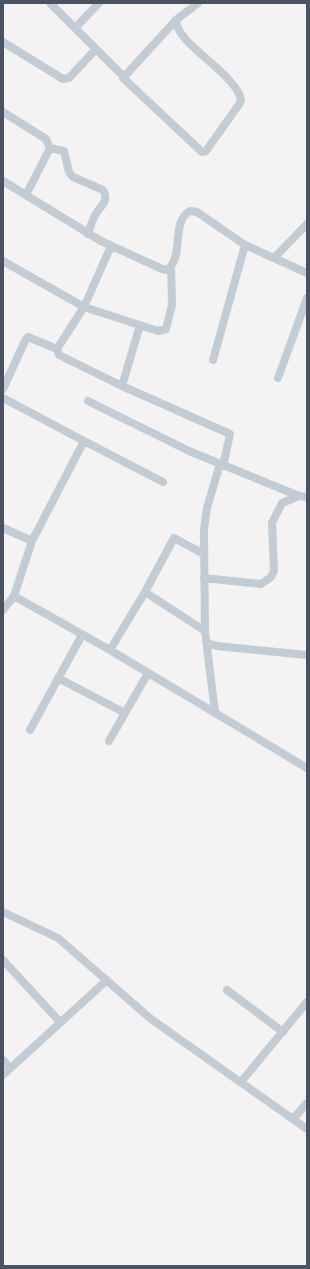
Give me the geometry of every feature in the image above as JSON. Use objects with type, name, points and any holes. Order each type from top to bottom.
[{"type":"street","points":[[50,3],[122,76],[123,80],[199,150],[206,151],[240,103],[241,99],[235,87],[222,73],[177,31],[176,20]]},
{"type":"street","points":[[75,28],[99,3]]},
{"type":"street","points":[[122,76],[176,20],[198,3]]},
{"type":"street","points":[[3,42],[62,79],[69,78],[96,49]]},
{"type":"street","points":[[3,112],[46,139],[50,148]]},
{"type":"street","points":[[26,195],[50,148]]},
{"type":"street","points":[[50,148],[64,151],[69,172],[73,177],[103,190],[105,193],[106,201],[95,215],[88,234]]},
{"type":"street","points":[[3,181],[88,234],[162,269],[167,270],[174,262],[178,233],[183,218],[190,211],[197,212],[245,245],[275,257],[307,273]]},
{"type":"street","points":[[275,257],[307,224]]},
{"type":"street","points":[[213,360],[245,245]]},
{"type":"street","points":[[111,246],[84,307],[57,349],[59,356],[230,434],[207,508],[204,529],[204,631],[207,643],[215,712]]},
{"type":"street","points":[[3,261],[84,307],[158,331],[166,329],[172,305],[171,266]]},
{"type":"street","points":[[278,378],[307,298]]},
{"type":"street","points":[[122,386],[140,325]]},
{"type":"street","points":[[3,389],[25,341],[28,338],[57,349]]},
{"type":"street","points":[[3,398],[162,482]]},
{"type":"street","points":[[88,401],[221,465],[303,496]]},
{"type":"street","points":[[3,610],[14,596],[32,541],[46,511],[84,441]]},
{"type":"street","points":[[204,578],[261,584],[271,577],[274,571],[272,523],[282,503],[303,496]]},
{"type":"street","points":[[3,528],[32,541]]},
{"type":"street","points":[[110,650],[145,592],[174,538],[204,554]]},
{"type":"street","points":[[145,592],[204,631]]},
{"type":"street","points":[[14,596],[110,650],[307,768]]},
{"type":"street","points":[[30,730],[82,635]]},
{"type":"street","points":[[207,643],[217,646],[307,655]]},
{"type":"street","points":[[109,741],[148,673]]},
{"type":"street","points":[[58,678],[125,713]]},
{"type":"street","points":[[3,912],[58,938],[151,1019],[307,1129]]},
{"type":"street","points":[[3,960],[60,1022]]},
{"type":"street","points":[[3,1075],[106,980]]},
{"type":"street","points":[[227,990],[283,1032]]},
{"type":"street","points":[[241,1082],[307,1002]]},
{"type":"street","points":[[3,1060],[10,1068]]},
{"type":"street","points":[[294,1119],[307,1103]]}]
